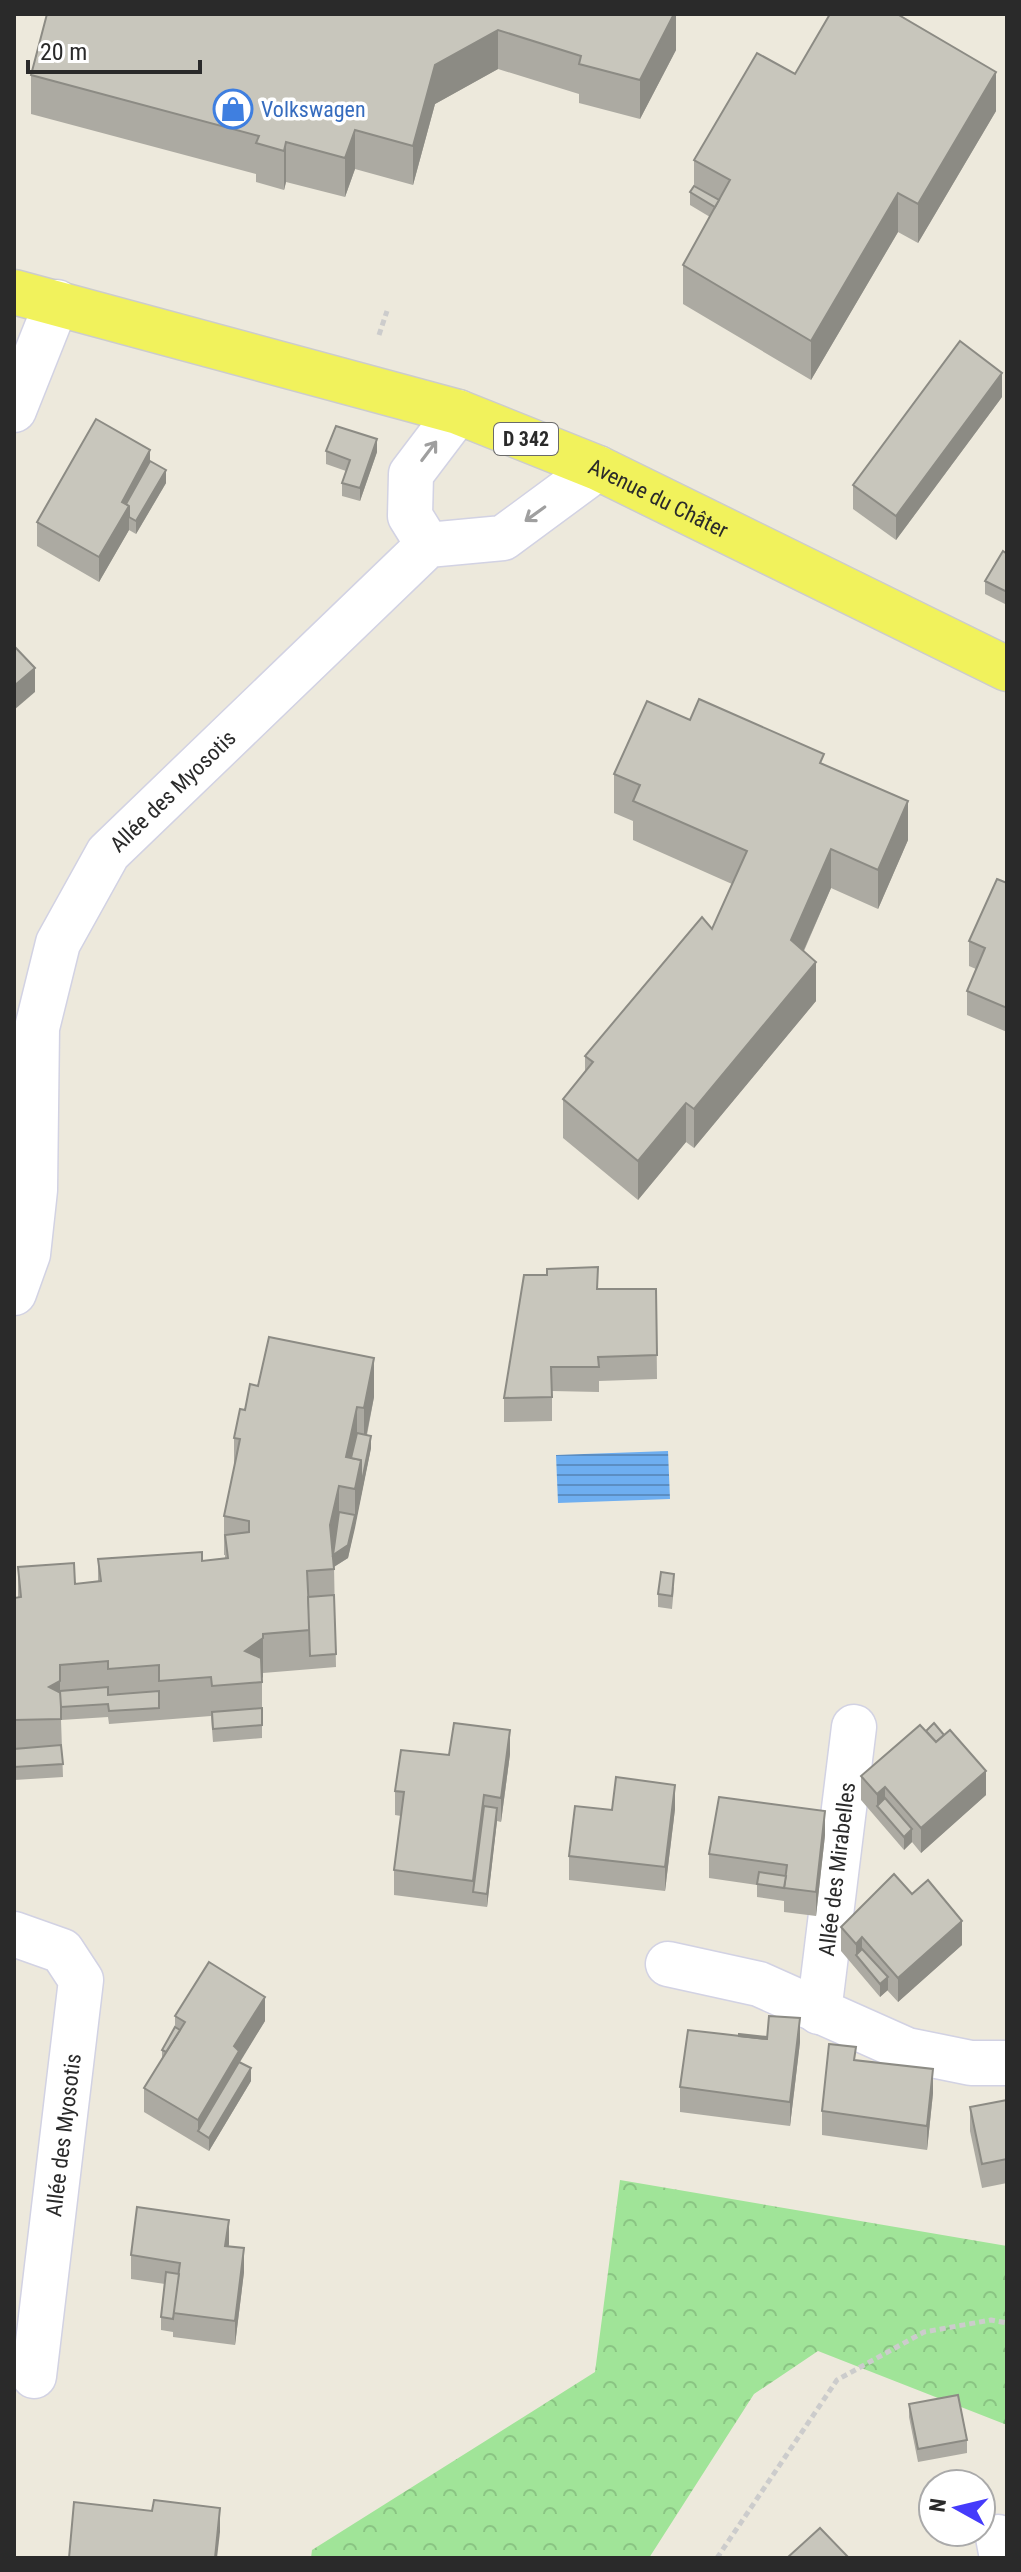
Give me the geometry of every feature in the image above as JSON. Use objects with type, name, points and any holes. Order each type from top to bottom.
[{"type":"main road","name":"Avenue du Châter","points":[[14,292],[458,412],[598,468],[1007,669]]},
{"type":"street","points":[[14,410],[57,302]]},
{"type":"street","points":[[458,412],[411,474],[410,516],[428,545],[503,538],[598,468]]},
{"type":"street","name":"Allée des Myosotis","points":[[14,1293],[28,1254],[35,1190],[37,1028],[58,943],[108,853],[428,545]]},
{"type":"street","name":"Allée des Mirabelles","points":[[819,2012],[854,1727]]},
{"type":"street","name":"Allée des Myosotis","points":[[14,1934],[62,1951],[81,1980],[34,2376]]},
{"type":"street","points":[[668,1964],[759,1984],[907,2050],[971,2063],[1007,2063]]},
{"type":"path","points":[[376,344],[387,311]]},
{"type":"path","points":[[717,2558],[837,2380],[924,2332],[991,2320],[1007,2323]]},
{"type":"green space","points":[[620,2180],[1007,2246],[1007,2425],[818,2351],[754,2394],[649,2558],[311,2558],[312,2550],[595,2372]]},
{"type":"water","points":[[668,1451],[670,1499],[558,1503],[556,1455]]},
{"type":"building","name":"Volkswagen","points":[[47,14],[674,14],[640,80],[579,64],[581,56],[498,30],[435,65],[413,146],[355,130],[345,158],[286,142],[284,151],[256,143],[259,136],[31,75]]},
{"type":"building","points":[[830,14],[897,14],[996,72],[918,204],[898,193],[811,341],[683,265],[730,180],[694,160],[757,53],[795,74]]},
{"type":"building","points":[[694,186],[719,200],[715,207],[690,192]]},
{"type":"building","points":[[960,341],[1002,373],[896,516],[853,485]]},
{"type":"building","points":[[96,419],[150,450],[122,502],[129,506],[99,557],[37,522]]},
{"type":"building","points":[[336,426],[377,439],[360,488],[342,483],[350,460],[326,451]]},
{"type":"building","points":[[150,461],[166,470],[136,521],[129,517],[129,506],[126,504]]},
{"type":"building","points":[[1003,551],[1007,554],[1007,592],[985,581]]},
{"type":"building","points":[[14,646],[35,668],[14,686]]},
{"type":"building","points":[[699,699],[824,754],[820,763],[908,801],[878,870],[831,849],[791,940],[816,962],[694,1109],[686,1103],[638,1161],[563,1099],[593,1062],[585,1056],[702,917],[712,929],[747,851],[633,801],[640,785],[614,774],[647,701],[690,720]]},
{"type":"building","points":[[997,879],[1007,883],[1007,1008],[967,991],[985,948],[969,941]]},
{"type":"building","points":[[598,1267],[597,1289],[656,1289],[657,1355],[598,1357],[599,1367],[551,1367],[552,1397],[504,1398],[524,1275],[547,1275],[547,1269]]},
{"type":"building","points":[[269,1337],[374,1358],[364,1408],[357,1407],[346,1457],[361,1460],[355,1489],[339,1486],[330,1525],[334,1569],[307,1571],[310,1630],[263,1634],[263,1638],[245,1651],[261,1658],[262,1682],[212,1686],[211,1677],[159,1681],[159,1665],[108,1669],[108,1661],[60,1665],[60,1681],[49,1687],[61,1693],[61,1719],[14,1720],[14,1598],[21,1597],[18,1567],[74,1563],[75,1584],[101,1581],[98,1559],[202,1552],[202,1561],[228,1558],[225,1535],[249,1532],[249,1521],[224,1516],[240,1439],[234,1438],[240,1409],[245,1410],[250,1384],[258,1386]]},
{"type":"building","points":[[357,1433],[371,1436],[361,1486],[361,1460],[351,1458]]},
{"type":"building","points":[[339,1512],[355,1515],[348,1545],[333,1555]]},
{"type":"building","points":[[661,1572],[674,1574],[672,1596],[658,1594]]},
{"type":"building","points":[[334,1595],[336,1654],[310,1656],[308,1597]]},
{"type":"building","points":[[108,1687],[108,1695],[159,1691],[159,1708],[109,1711],[108,1704],[61,1707],[60,1691]]},
{"type":"building","points":[[262,1708],[262,1725],[213,1729],[212,1712]]},
{"type":"building","points":[[454,1723],[510,1730],[501,1798],[484,1795],[473,1881],[394,1870],[404,1792],[395,1791],[401,1750],[449,1755]]},
{"type":"building","points":[[934,1723],[944,1735],[936,1742],[926,1731]]},
{"type":"building","points":[[920,1725],[936,1742],[950,1730],[986,1771],[921,1828],[885,1787],[877,1794],[861,1776]]},
{"type":"building","points":[[61,1745],[63,1764],[14,1767],[14,1749]]},
{"type":"building","points":[[616,1777],[675,1785],[665,1867],[569,1856],[575,1806],[612,1810]]},
{"type":"building","points":[[719,1797],[825,1811],[816,1892],[784,1888],[787,1865],[709,1854]]},
{"type":"building","points":[[885,1798],[912,1829],[904,1837],[877,1806]]},
{"type":"building","points":[[484,1806],[497,1808],[487,1894],[473,1892]]},
{"type":"building","points":[[759,1872],[786,1876],[784,1888],[757,1884]]},
{"type":"building","points":[[894,1874],[912,1894],[928,1880],[962,1921],[898,1978],[862,1937],[856,1944],[841,1927]]},
{"type":"building","points":[[862,1949],[888,1977],[880,1984],[856,1955]]},
{"type":"building","points":[[209,1962],[265,1997],[234,2046],[239,2051],[198,2120],[144,2088],[185,2022],[175,2016]]},
{"type":"building","points":[[769,2016],[800,2018],[790,2102],[680,2087],[688,2030],[767,2039]]},
{"type":"building","points":[[175,2027],[180,2030],[166,2052],[162,2050]]},
{"type":"building","points":[[739,2036],[767,2037],[767,2039]]},
{"type":"building","points":[[829,2044],[856,2047],[854,2060],[933,2069],[927,2126],[822,2111]]},
{"type":"building","points":[[239,2062],[251,2068],[209,2138],[198,2131]]},
{"type":"building","points":[[1007,2100],[1007,2159],[982,2164],[970,2107]]},
{"type":"building","points":[[137,2207],[229,2220],[225,2246],[244,2248],[235,2321],[173,2313],[180,2263],[131,2255]]},
{"type":"building","points":[[166,2272],[179,2274],[173,2319],[161,2317]]},
{"type":"building","points":[[958,2395],[967,2440],[918,2449],[909,2404]]},
{"type":"building","points":[[154,2500],[220,2508],[215,2558],[69,2558],[74,2502],[152,2511]]},
{"type":"building","points":[[820,2528],[849,2558],[787,2558]]},
{"type":"place","name":"Volkswagen","points":[[233,109]]}]
